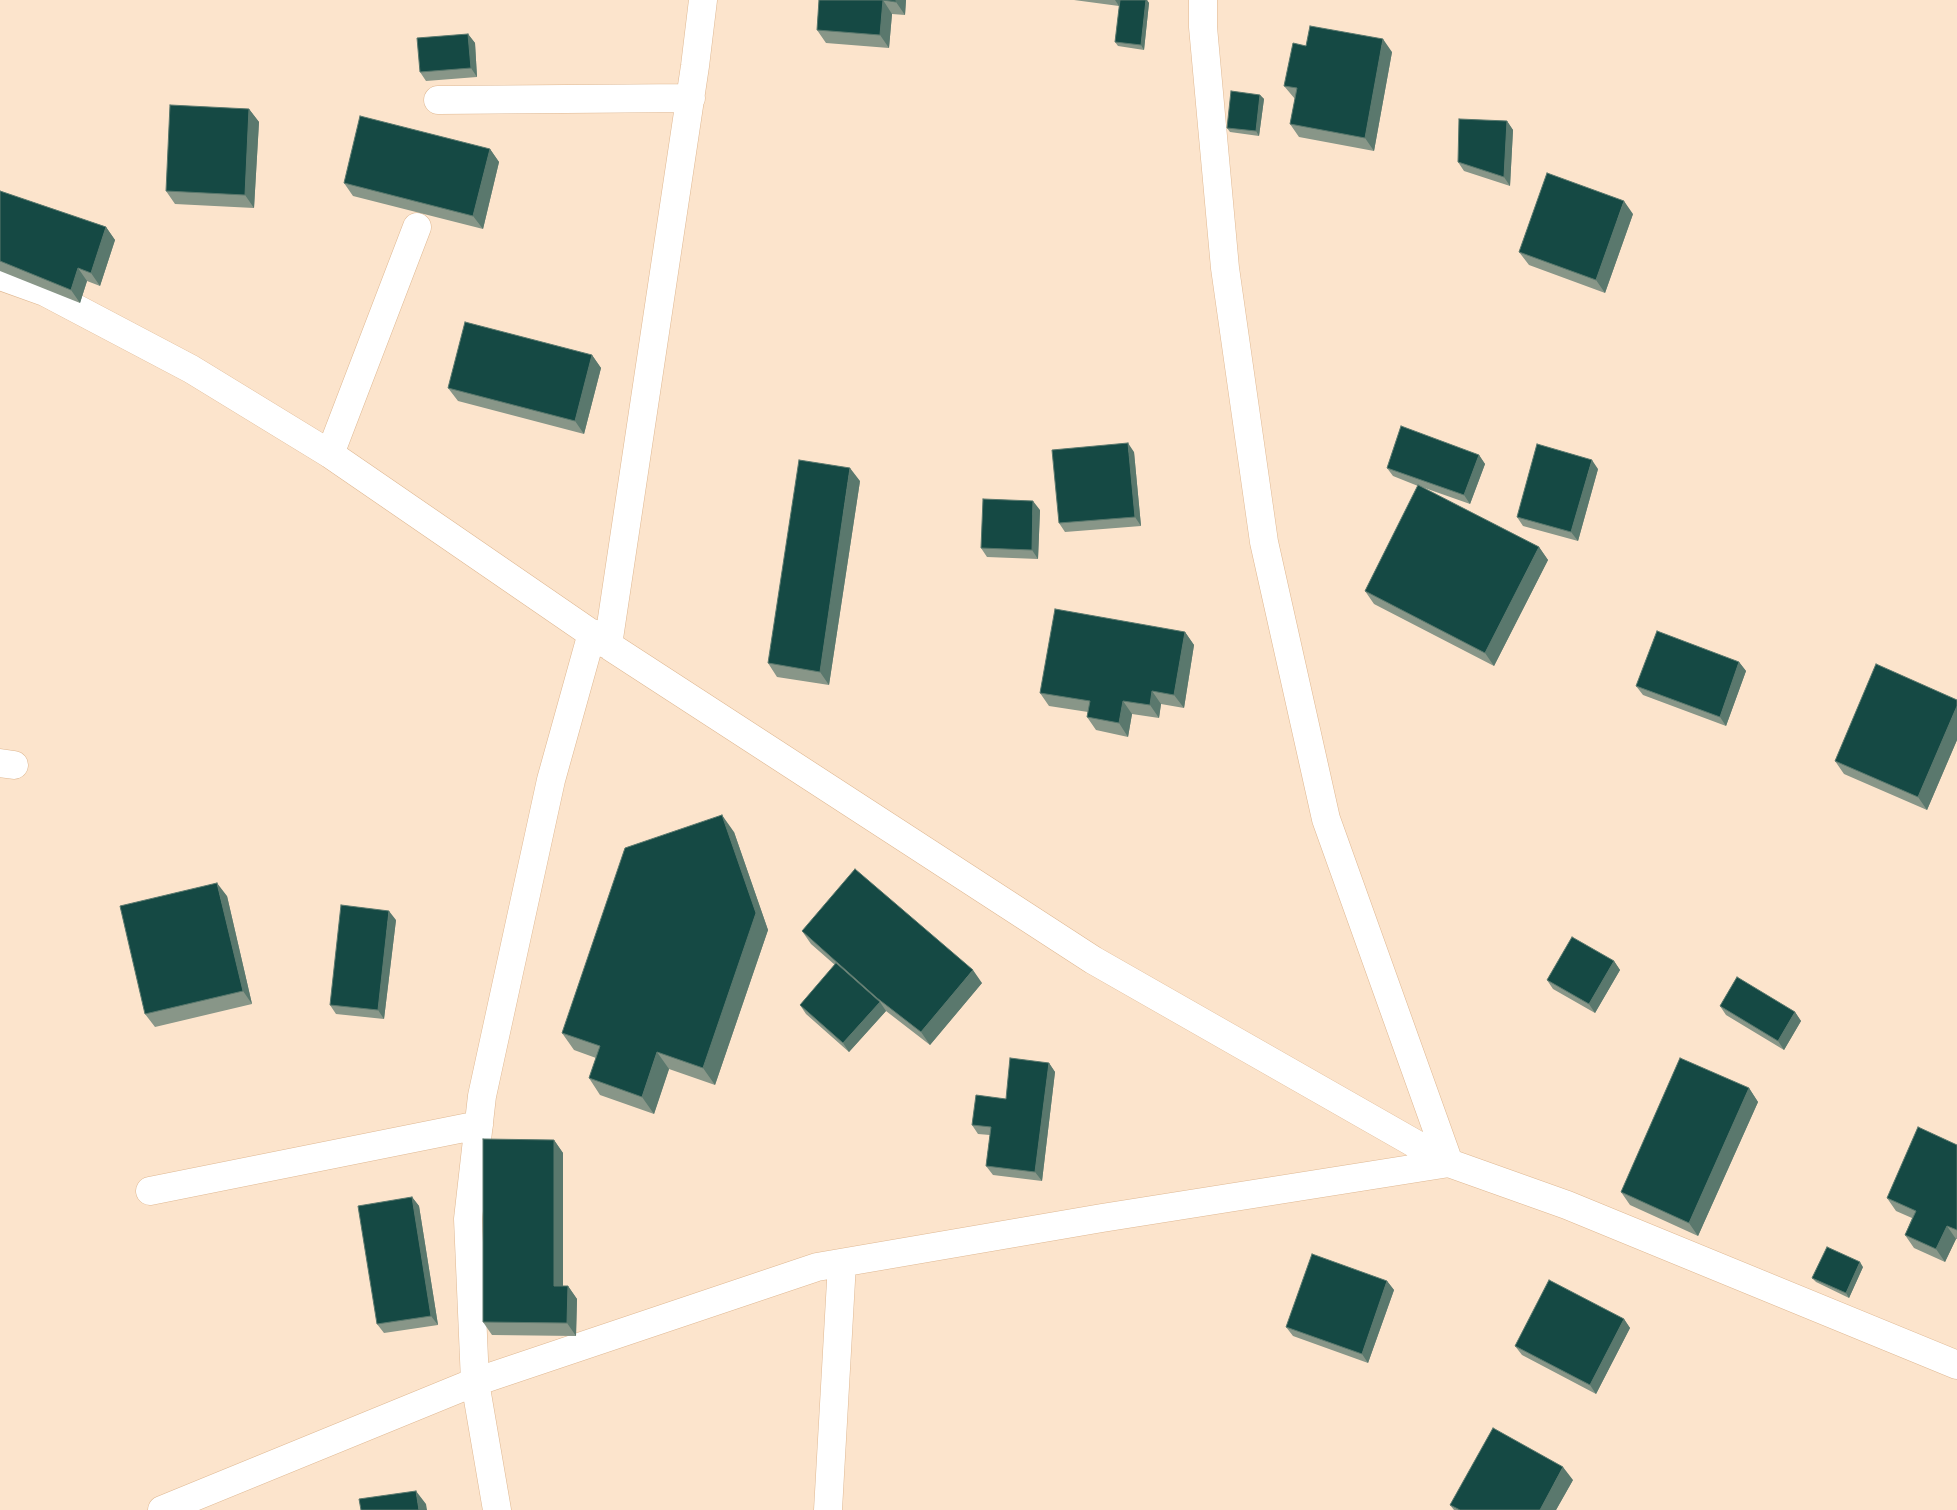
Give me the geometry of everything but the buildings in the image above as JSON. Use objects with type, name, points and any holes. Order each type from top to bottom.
[{"type":"street","points":[[497,1510],[475,1382],[468,1219],[482,1096],[551,780],[600,639],[691,98],[704,0]]},
{"type":"street","points":[[1203,0],[1203,27],[1225,268],[1264,542],[1326,819],[1449,1163]]},
{"type":"street","points":[[438,100],[691,98]]},
{"type":"street","points":[[330,454],[417,226]]},
{"type":"street","points":[[0,276],[45,292],[182,364],[330,454],[600,639],[1093,960],[1449,1163],[1567,1205],[1957,1365]]},
{"type":"street","points":[[150,1191],[479,1125]]},
{"type":"street","points":[[162,1510],[475,1382],[817,1267],[1102,1218],[1449,1163]]},
{"type":"street","points":[[828,1510],[842,1263]]}]
